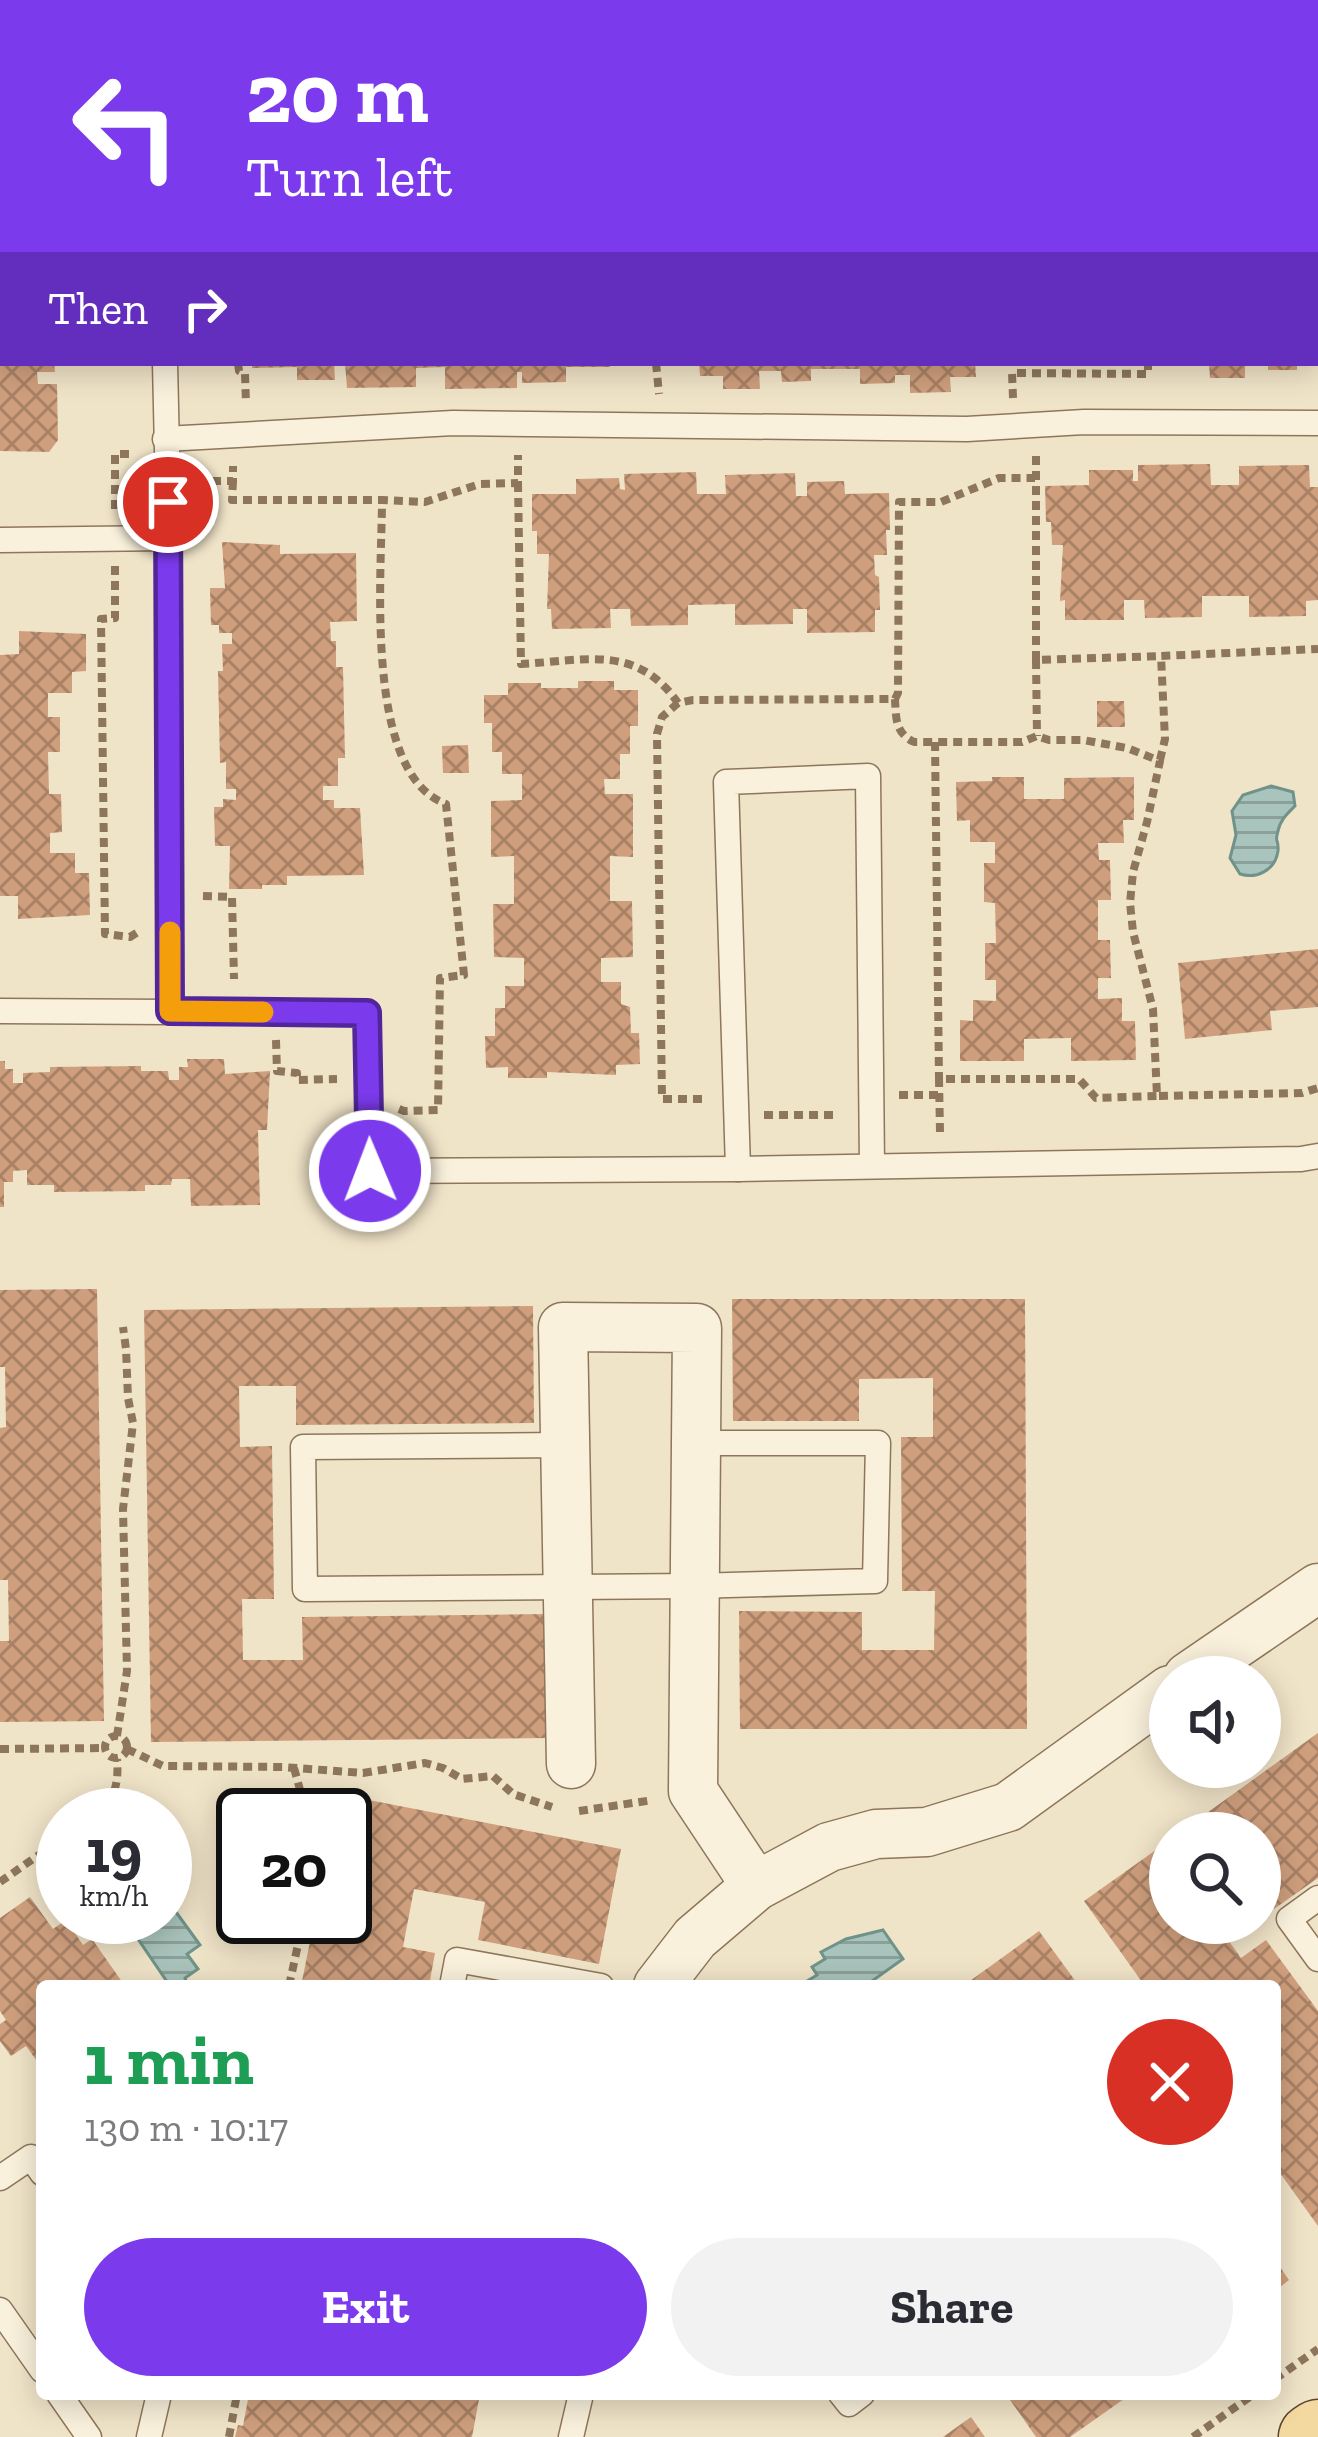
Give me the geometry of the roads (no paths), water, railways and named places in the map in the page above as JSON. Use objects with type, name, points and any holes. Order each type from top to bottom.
[{"type":"street","points":[[572,1764],[563,1327],[697,1328],[693,1791],[756,1886]]},
{"type":"street","points":[[1219,1656],[1318,1588]]},
{"type":"street","points":[[663,1980],[695,1938],[756,1886],[829,1847],[876,1834],[927,1832],[1008,1807],[1149,1705]]},
{"type":"lane","points":[[165,366],[170,1011]]},
{"type":"lane","points":[[165,439],[453,423],[967,429],[1084,422],[1318,423]]},
{"type":"lane","points":[[0,539],[169,538]]},
{"type":"lane","points":[[738,1169],[726,782],[868,776],[872,1166]]},
{"type":"lane","points":[[0,1011],[367,1013],[370,1171],[738,1169],[1318,1156]]},
{"type":"lane","points":[[564,1445],[303,1447],[304,1589],[875,1582],[878,1443],[694,1443]]},
{"type":"lane","points":[[1318,1898],[1289,1919],[1318,1960]]},
{"type":"lane","points":[[453,1980],[457,1960],[568,1980]]},
{"type":"lane","points":[[0,2178],[31,2157],[36,2164]]},
{"type":"lane","points":[[0,2310],[36,2361]]},
{"type":"lane","points":[[63,2400],[89,2437]]},
{"type":"lane","points":[[149,2437],[158,2400]]},
{"type":"lane","points":[[571,2437],[580,2400]]},
{"type":"water","points":[[1271,786],[1293,792],[1295,806],[1279,827],[1273,864],[1258,874],[1240,874],[1230,858],[1236,835],[1232,811],[1243,795]]},
{"type":"water","points":[[883,1930],[903,1959],[873,1980],[809,1980],[817,1975],[812,1967],[825,1959],[821,1952],[846,1939]]},
{"type":"water","points":[[192,1934],[200,1945],[187,1954],[198,1969],[186,1980],[166,1980],[141,1944],[192,1944]]}]
